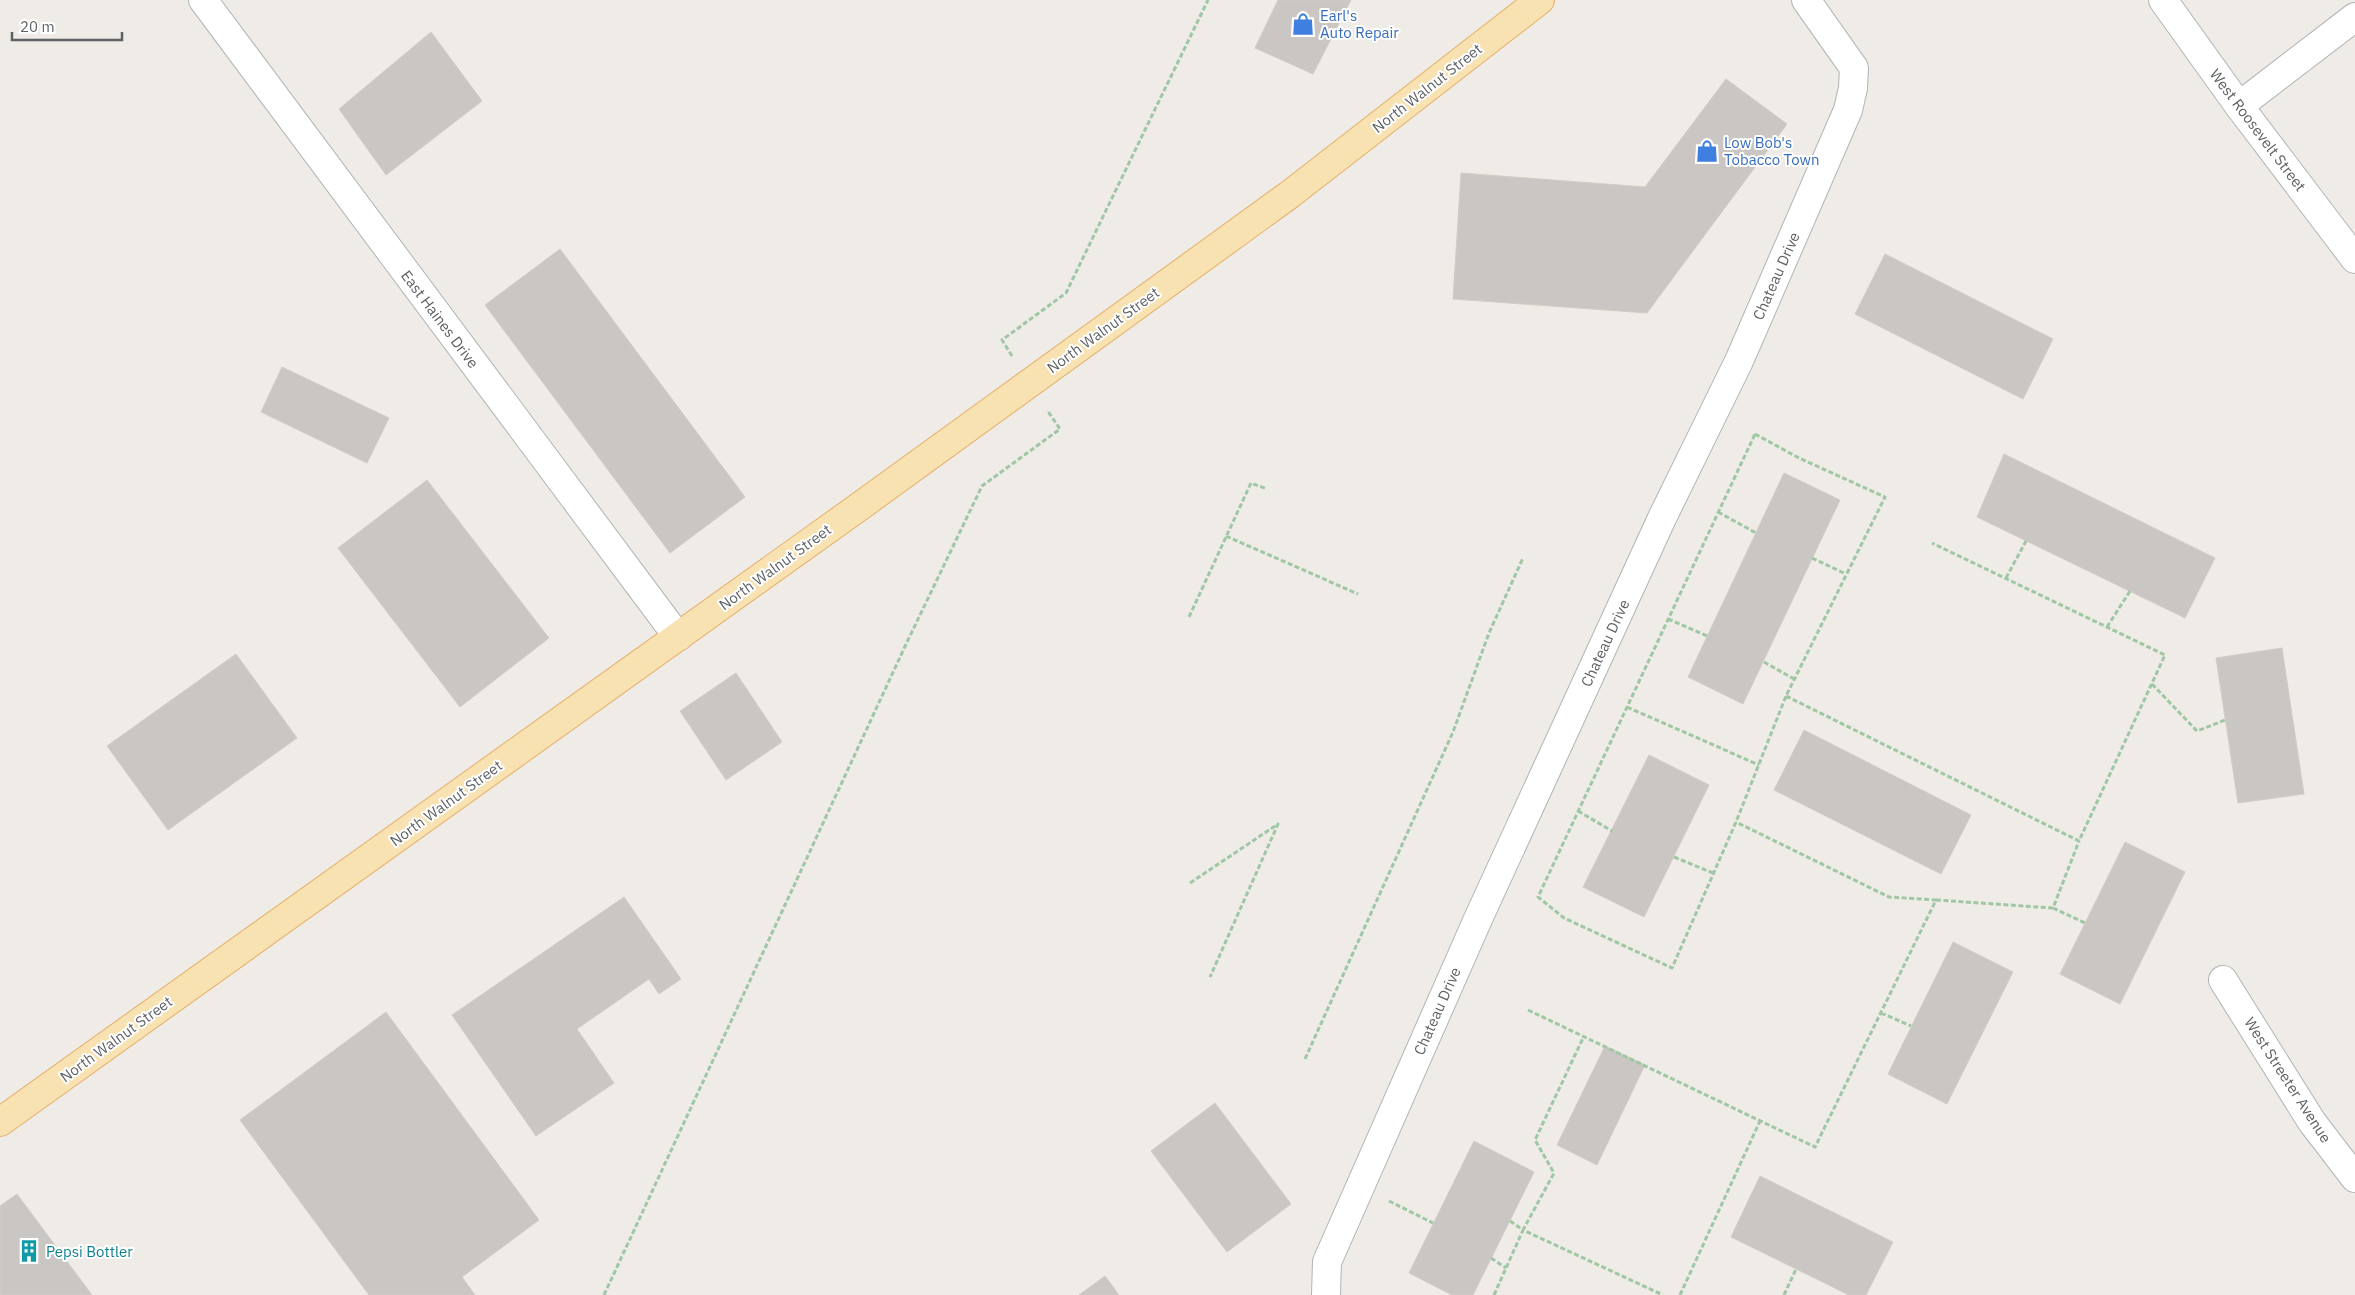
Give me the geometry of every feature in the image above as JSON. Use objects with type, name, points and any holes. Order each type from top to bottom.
[{"type":"main road","name":"North Walnut Street","points":[[0,1122],[678,637],[1289,195],[1528,4]]},
{"type":"street","name":"East Haines Drive","points":[[203,0],[312,150],[678,637]]},
{"type":"street","name":"Chateau Drive","points":[[1326,1295],[1327,1262],[1478,919],[1662,518],[1739,361],[1848,110],[1853,88],[1854,68],[1806,0]]},
{"type":"street","name":"West Roosevelt Street","points":[[2163,0],[2239,106],[2355,260]]},
{"type":"street","points":[[2239,106],[2355,17]]},
{"type":"street","name":"West Streeter Avenue","points":[[2223,980],[2312,1122],[2355,1178]]},
{"type":"path","points":[[1002,340],[1066,293],[1208,0]]},
{"type":"path","points":[[604,1295],[908,640],[982,486],[1060,429]]},
{"type":"path","points":[[1755,434],[1799,458],[1885,498],[1846,574],[1786,696],[1736,822],[1672,968],[1564,918],[1538,897],[1755,434]]},
{"type":"path","points":[[1189,617],[1251,483],[1267,489]]},
{"type":"path","points":[[1718,512],[1756,533]]},
{"type":"path","points":[[1226,536],[1358,594]]},
{"type":"path","points":[[2006,578],[2026,541]]},
{"type":"path","points":[[1932,543],[2165,656],[2079,841],[2053,908]]},
{"type":"path","points":[[1305,1058],[1453,732],[1489,633],[1523,558]]},
{"type":"path","points":[[1812,558],[1846,574]]},
{"type":"path","points":[[2107,627],[2130,591]]},
{"type":"path","points":[[1668,619],[1707,636]]},
{"type":"path","points":[[1764,662],[1794,679]]},
{"type":"path","points":[[2152,684],[2197,731],[2225,720]]},
{"type":"path","points":[[1786,696],[2079,841]]},
{"type":"path","points":[[1627,707],[1759,766]]},
{"type":"path","points":[[1578,811],[1612,831]]},
{"type":"path","points":[[1736,822],[1889,897],[2053,908],[2085,923]]},
{"type":"path","points":[[1190,883],[1278,824],[1210,977]]},
{"type":"path","points":[[1674,857],[1713,873]]},
{"type":"path","points":[[1528,1010],[1815,1147],[1936,900]]},
{"type":"path","points":[[1881,1012],[1911,1026]]},
{"type":"path","points":[[1494,1295],[1523,1230],[1554,1173],[1535,1140],[1584,1036]]},
{"type":"path","points":[[1680,1295],[1760,1121]]},
{"type":"path","points":[[1360,1187],[1433,1223]]},
{"type":"path","points":[[1510,1221],[1523,1230],[1662,1295]]},
{"type":"path","points":[[1491,1258],[1506,1268]]},
{"type":"path","points":[[1784,1295],[1796,1269]]},
{"type":"building","name":"Earl's Auto Repair","points":[[1278,0],[1351,0],[1313,74],[1255,48]]},
{"type":"building","points":[[431,32],[482,101],[386,175],[339,109]]},
{"type":"building","points":[[1726,79],[1787,124],[1647,313],[1453,299],[1461,173],[1645,187]]},
{"type":"building","points":[[560,249],[745,497],[670,553],[485,305]]},
{"type":"building","points":[[1885,254],[2053,339],[2023,399],[1855,314]]},
{"type":"building","points":[[282,367],[389,418],[367,463],[261,412]]},
{"type":"building","points":[[2004,454],[2215,558],[2185,618],[1977,517]]},
{"type":"building","points":[[1784,473],[1840,500],[1743,704],[1688,677]]},
{"type":"building","points":[[427,480],[549,638],[460,707],[338,548]]},
{"type":"building","points":[[2282,648],[2304,794],[2238,803],[2216,658]]},
{"type":"building","points":[[236,654],[297,738],[168,830],[107,746]]},
{"type":"building","points":[[736,673],[782,742],[726,780],[680,711]]},
{"type":"building","points":[[1804,730],[1971,815],[1941,874],[1774,790]]},
{"type":"building","points":[[1649,755],[1709,785],[1644,917],[1583,887]]},
{"type":"building","points":[[2125,842],[2185,872],[2120,1004],[2060,974]]},
{"type":"building","points":[[624,897],[681,979],[659,994],[649,979],[577,1029],[614,1083],[536,1136],[452,1015]]},
{"type":"building","points":[[1953,942],[2013,972],[1947,1104],[1888,1074]]},
{"type":"building","points":[[386,1012],[539,1220],[462,1277],[475,1295],[369,1295],[240,1120]]},
{"type":"building","points":[[1605,1046],[1645,1065],[1597,1165],[1557,1145]]},
{"type":"building","points":[[1215,1103],[1291,1204],[1227,1252],[1151,1151]]},
{"type":"building","points":[[1474,1141],[1534,1172],[1473,1295],[1452,1295],[1409,1273]]},
{"type":"building","points":[[1760,1176],[1893,1242],[1866,1295],[1849,1295],[1731,1237]]},
{"type":"building","name":"Pepsi Bottler","points":[[17,1194],[92,1295],[0,1295],[0,1206]]},
{"type":"building","points":[[1105,1276],[1119,1295],[1079,1295]]},
{"type":"place","name":"Earl's Auto Repair","points":[[1303,24]]},
{"type":"place","name":"Low Bob's Tobacco Town","points":[[1707,151]]},
{"type":"place","name":"Pepsi Bottler","points":[[29,1251]]}]
